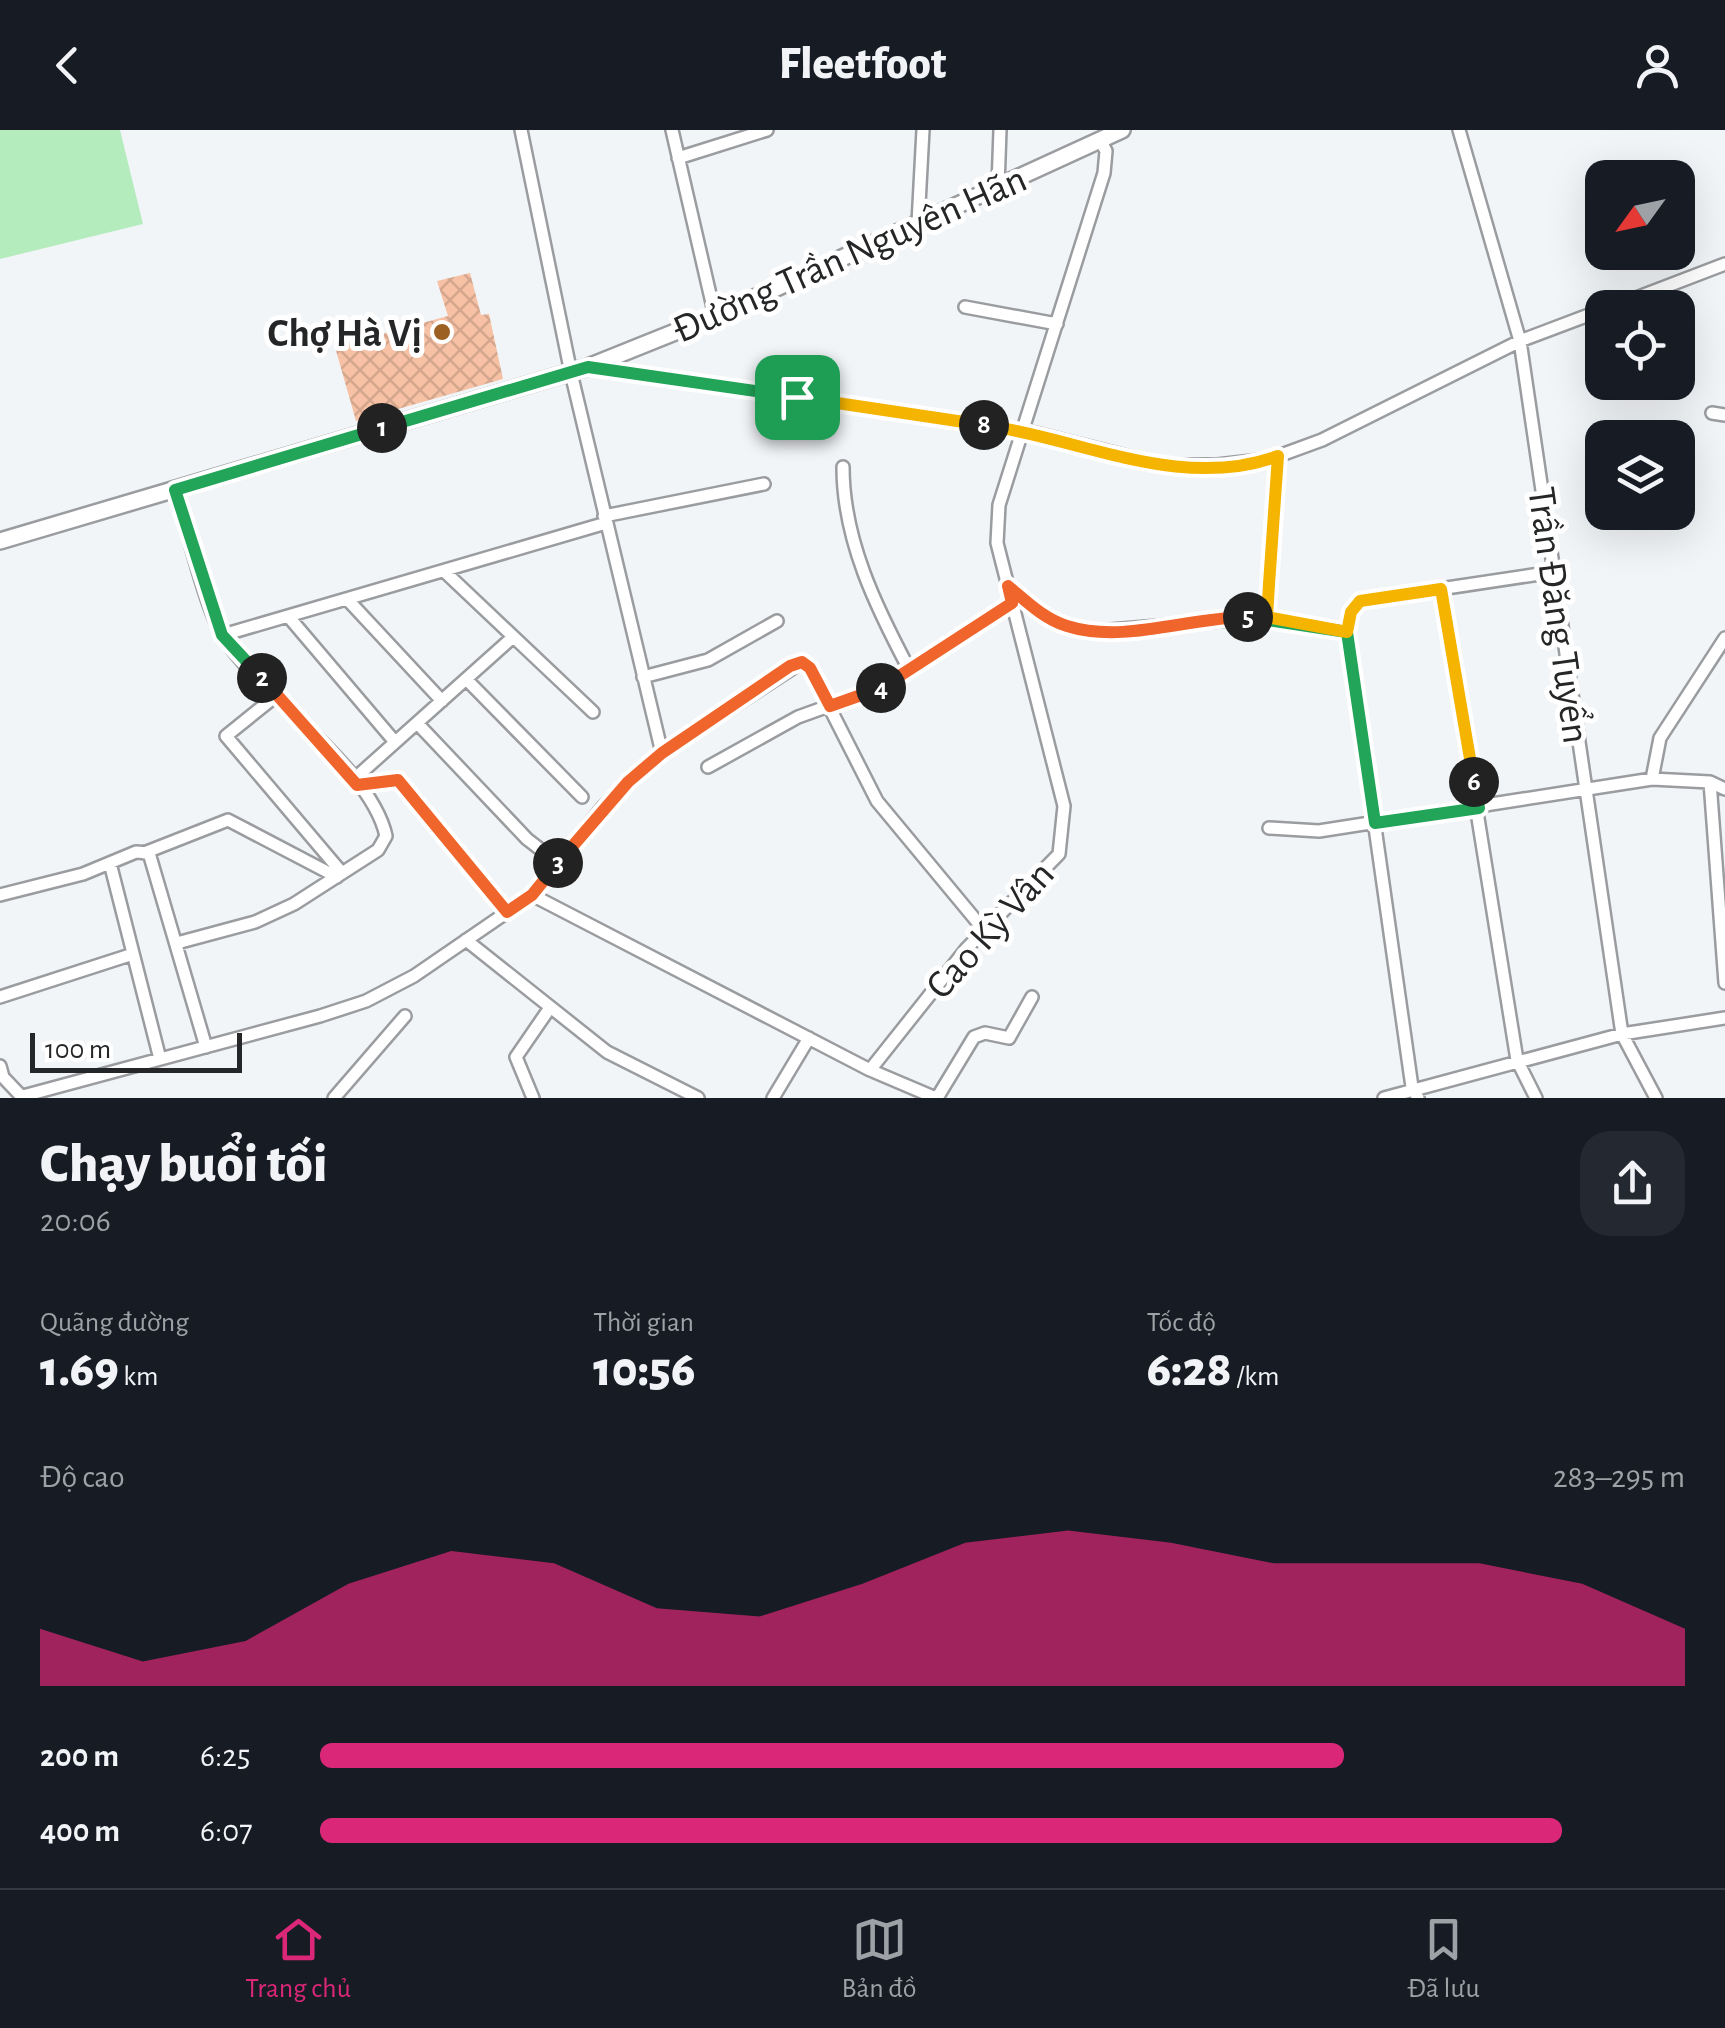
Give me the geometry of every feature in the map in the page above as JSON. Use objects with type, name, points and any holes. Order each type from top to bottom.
[{"type":"street","points":[[521,130],[605,519],[662,753]]},
{"type":"street","points":[[672,130],[715,316]]},
{"type":"street","points":[[678,158],[766,130]]},
{"type":"street","points":[[918,223],[923,130]]},
{"type":"street","points":[[998,186],[1000,130]]},
{"type":"street","name":"Đường Trần Nguyên Hãn","points":[[0,541],[588,367],[715,316],[1122,130]]},
{"type":"street","name":"Trần Đăng Tuyển","points":[[1459,130],[1520,340],[1622,1034],[1656,1098]]},
{"type":"street","name":"Cao Kỳ Vân","points":[[870,1070],[984,930],[1040,878],[1059,854],[1065,832],[1064,806],[997,543],[999,505],[1104,174],[1106,151],[1100,140]]},
{"type":"street","points":[[1657,290],[1725,264]]},
{"type":"street","points":[[964,307],[1057,324]]},
{"type":"street","points":[[588,367],[1023,430],[1087,450],[1162,465],[1217,466],[1278,456],[1322,440],[1520,340],[1585,316]]},
{"type":"street","points":[[1267,617],[1278,456]]},
{"type":"street","points":[[842,467],[850,530],[871,592],[910,671]]},
{"type":"street","points":[[222,635],[444,571],[605,519],[764,484]]},
{"type":"street","points":[[175,490],[222,635],[355,782],[382,817],[386,836],[378,850],[340,875],[255,922],[177,943]]},
{"type":"street","points":[[444,571],[593,712]]},
{"type":"street","points":[[1415,1093],[1347,632],[1351,612],[1360,601],[1552,572]]},
{"type":"street","points":[[1008,586],[1046,617],[1068,627],[1098,631],[1267,617],[1347,632]]},
{"type":"street","points":[[1441,589],[1517,1060],[1536,1098]]},
{"type":"street","points":[[347,599],[442,701]]},
{"type":"street","points":[[708,767],[770,730],[864,696],[910,671],[1012,603]]},
{"type":"street","points":[[288,616],[395,742]]},
{"type":"street","points":[[643,677],[708,660],[778,622]]},
{"type":"street","points":[[355,782],[514,637]]},
{"type":"street","points":[[1652,779],[1660,738],[1719,663],[1725,638]]},
{"type":"street","points":[[1,1074],[23,1097],[366,1001],[532,895],[604,807],[662,753],[802,662],[810,668],[878,801],[984,930]]},
{"type":"street","points":[[466,679],[582,796]]},
{"type":"street","points":[[277,695],[226,736],[340,875]]},
{"type":"street","points":[[416,723],[527,839],[558,862]]},
{"type":"street","points":[[1269,828],[1319,832],[1652,779],[1710,782],[1725,789]]},
{"type":"street","points":[[355,782],[398,780],[507,912]]},
{"type":"street","points":[[1710,782],[1720,875],[1725,983]]},
{"type":"street","points":[[0,896],[144,852],[228,820],[340,875]]},
{"type":"street","points":[[144,852],[153,860],[206,1046]]},
{"type":"street","points":[[110,863],[160,1059]]},
{"type":"street","points":[[532,895],[870,1070],[936,1098],[974,1038],[985,1034],[1009,1038],[1032,997]]},
{"type":"street","points":[[466,940],[607,1052],[698,1098]]},
{"type":"street","points":[[0,997],[133,954]]},
{"type":"street","points":[[534,1098],[516,1057],[549,1009]]},
{"type":"street","points":[[334,1098],[405,1016]]},
{"type":"street","points":[[1384,1098],[1415,1093],[1517,1060],[1622,1034],[1725,1018]]},
{"type":"street","points":[[773,1098],[809,1038]]},
{"type":"street","points":[[891,1098],[897,1082]]},
{"type":"green space","points":[[0,130],[120,130],[143,224],[0,259]]},
{"type":"building","name":"Chợ Hà Vị","points":[[470,273],[481,315],[489,314],[503,379],[356,421],[335,347],[448,316],[437,281]]},
{"type":"place","name":"Chợ Hà Vị","points":[[442,332]]},
{"type":"route","points":[[797,397],[588,367],[175,490],[222,635],[357,785],[398,780],[507,912],[532,895],[628,782],[662,753],[790,666],[802,662],[810,668],[830,706],[864,696],[1012,603],[1008,586],[1046,617],[1068,627],[1126,630],[1233,617],[1267,617],[1347,632],[1375,823],[1479,808],[1441,589],[1360,601],[1351,612],[1347,632],[1314,624],[1267,617],[1278,456],[1217,466],[1162,465],[1087,450],[1023,430],[797,397]]}]
